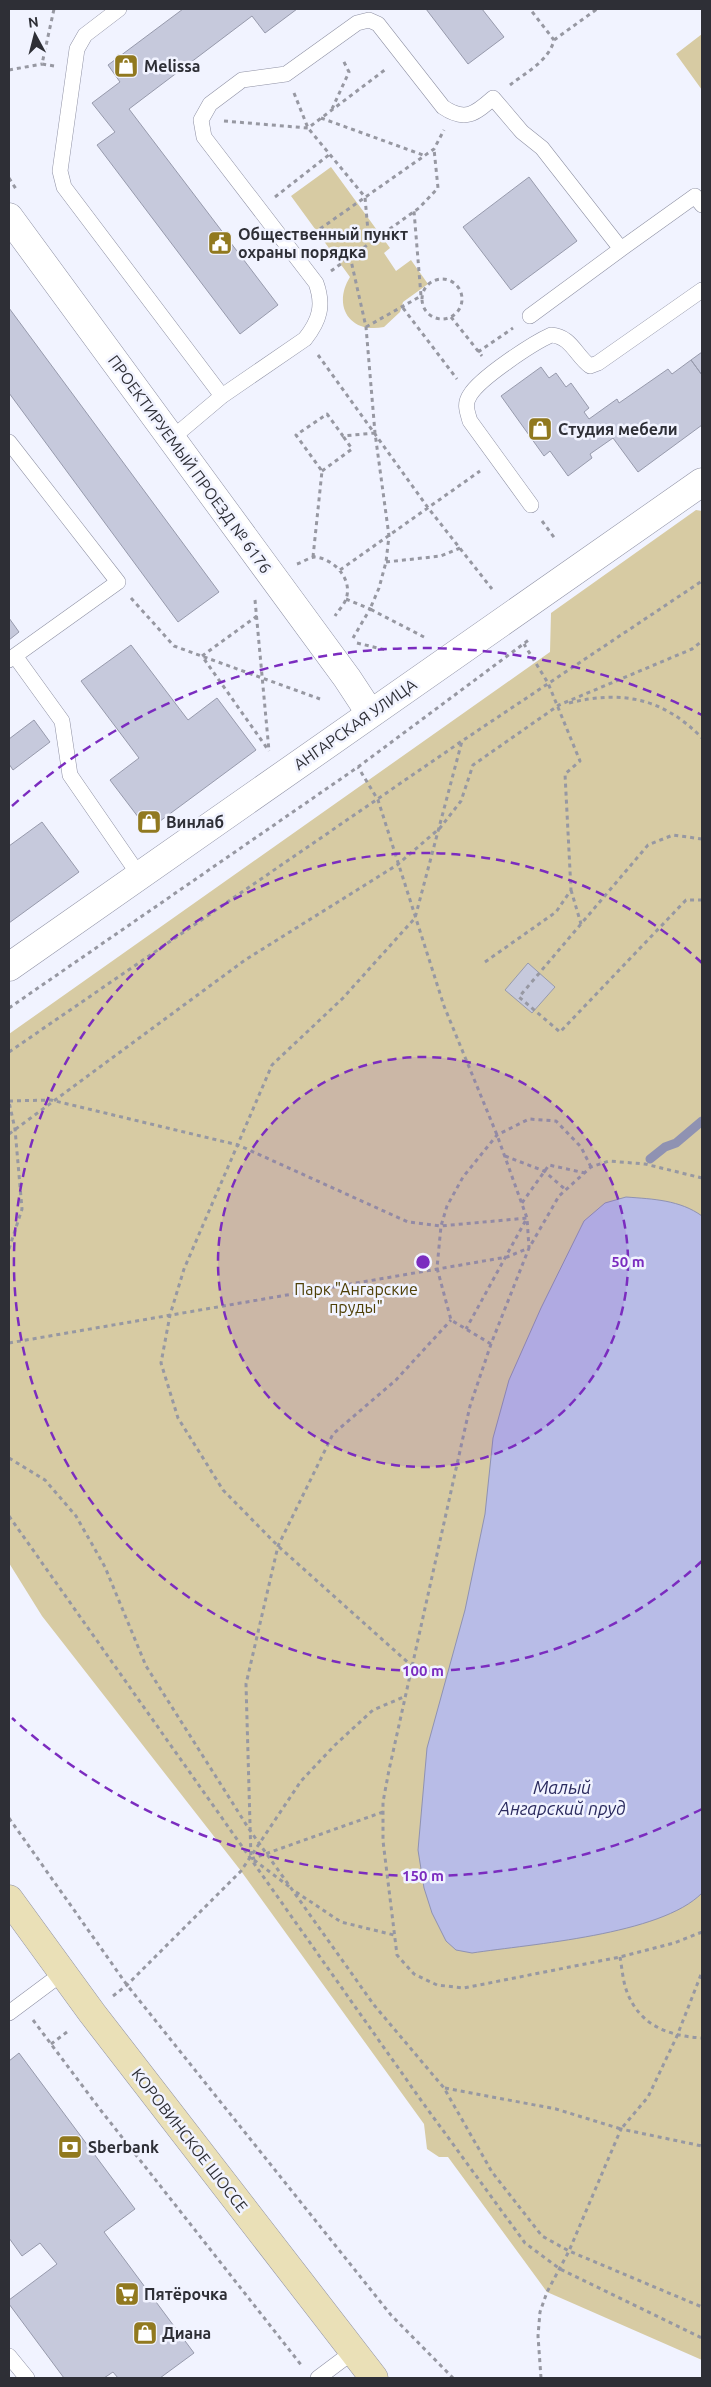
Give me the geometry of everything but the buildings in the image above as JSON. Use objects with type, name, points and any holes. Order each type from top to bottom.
[{"type":"main road","name":"КОРОВИНСКОЕ ШОССЕ","points":[[9,1899],[92,2013],[374,2378]]},
{"type":"street","name":"ПРОЕКТИРУЕМЫЙ ПРОЕЗД № 6176","points":[[9,217],[370,712]]},
{"type":"street","name":"АНГАРСКАЯ УЛИЦА","points":[[9,967],[370,712],[702,482]]},
{"type":"lane","points":[[119,9],[85,35],[77,49],[60,171],[64,187],[222,396]]},
{"type":"lane","points":[[171,439],[222,396],[305,338],[315,326],[321,310],[320,295],[316,283],[204,137],[201,120],[210,104],[242,80],[286,74],[358,23],[369,20],[378,24],[443,107],[454,114],[464,115],[477,112],[493,98],[522,132],[542,148],[621,249]]},
{"type":"lane","points":[[530,316],[621,249],[700,197]]},
{"type":"lane","points":[[531,506],[470,421],[466,408],[469,396],[476,387],[542,339],[551,335],[560,336],[568,342],[590,366],[702,290]]},
{"type":"lane","points":[[9,442],[118,582],[12,658],[62,721],[70,775],[139,875]]},
{"type":"lane","points":[[15,2008],[64,1972]]},
{"type":"lane","points":[[312,2374],[354,2351]]},
{"type":"lane","points":[[9,2356],[27,2378]]},
{"type":"path","points":[[42,64],[54,9]]},
{"type":"path","points":[[530,9],[554,40]]},
{"type":"path","points":[[493,98],[546,56],[554,40],[597,9]]},
{"type":"path","points":[[331,110],[349,72],[333,39]]},
{"type":"path","points":[[201,120],[308,128],[403,56]]},
{"type":"path","points":[[9,70],[42,64],[75,68]]},
{"type":"path","points":[[286,74],[308,128],[366,197],[369,243]]},
{"type":"path","points":[[290,250],[434,149],[454,114]]},
{"type":"path","points":[[321,118],[424,156]]},
{"type":"path","points":[[316,283],[350,256],[414,211],[438,188],[434,149]]},
{"type":"path","points":[[259,209],[330,154]]},
{"type":"path","points":[[9,178],[16,189]]},
{"type":"path","points":[[366,327],[403,308],[421,296],[428,284],[440,278],[454,282],[462,293],[461,307],[451,317],[440,320],[430,316],[423,307],[421,296],[414,211]]},
{"type":"path","points":[[350,256],[366,327],[375,433],[389,536],[386,562],[379,588],[370,609],[350,642],[386,650]]},
{"type":"path","points":[[403,308],[469,396]]},
{"type":"path","points":[[478,352],[530,316]]},
{"type":"path","points":[[451,317],[495,373]]},
{"type":"path","points":[[305,338],[429,509],[492,589]]},
{"type":"path","points":[[313,557],[322,471],[296,435],[327,414],[352,449],[322,471]]},
{"type":"path","points":[[343,436],[375,433]]},
{"type":"path","points":[[340,570],[429,509],[497,459]]},
{"type":"path","points":[[386,562],[441,556],[460,548]]},
{"type":"path","points":[[295,566],[313,557],[327,560],[340,570],[347,584],[346,599],[333,618]]},
{"type":"path","points":[[118,582],[174,646],[320,700]]},
{"type":"path","points":[[9,1052],[462,741],[702,582]]},
{"type":"path","points":[[202,656],[269,751],[255,597]]},
{"type":"path","points":[[346,599],[370,609],[424,638]]},
{"type":"path","points":[[202,656],[257,616]]},
{"type":"path","points":[[9,1008],[358,767],[532,638]]},
{"type":"path","points":[[9,1134],[51,1100],[245,960],[397,865],[440,828],[460,801],[473,765],[559,705],[692,649],[702,641]]},
{"type":"path","points":[[524,644],[559,705],[580,761],[565,774],[571,890],[581,924]]},
{"type":"path","points":[[559,705],[596,696],[644,699],[671,713],[702,738]]},
{"type":"path","points":[[413,1668],[278,1546],[223,1490],[178,1418],[161,1363],[170,1314],[184,1269],[272,1065],[343,998],[415,918],[462,741]]},
{"type":"path","points":[[358,767],[378,800],[397,865],[444,1006],[497,1135],[527,1218],[529,1248]]},
{"type":"path","points":[[702,839],[673,835],[648,845],[519,997],[560,1032],[686,900],[702,900]]},
{"type":"path","points":[[486,962],[556,912],[571,890]]},
{"type":"path","points":[[9,1248],[22,1209],[16,1129],[9,1102],[51,1100],[238,1145],[408,1222],[441,1226],[527,1218]]},
{"type":"path","points":[[491,1344],[451,1320],[437,1268],[441,1226],[447,1206],[463,1177],[497,1135],[528,1120],[556,1121],[581,1148],[591,1167]]},
{"type":"path","points":[[504,1156],[544,1171],[566,1190]]},
{"type":"path","points":[[702,1178],[645,1164],[609,1162],[591,1167],[559,1196],[529,1248],[491,1344],[470,1406],[389,1770],[383,1812],[383,1841],[397,1955],[414,1974],[437,1985],[464,1988],[620,1957],[674,1944],[702,1932]]},
{"type":"path","points":[[521,1204],[549,1165],[585,1173]]},
{"type":"path","points":[[466,1329],[527,1218]]},
{"type":"path","points":[[9,1343],[507,1257],[529,1248]]},
{"type":"path","points":[[251,1859],[246,1684],[278,1546],[333,1434],[396,1380],[451,1320]]},
{"type":"path","points":[[9,1458],[45,1480],[76,1516],[105,1567],[146,1666],[249,1829],[374,2005],[444,2088],[492,2172],[542,2236],[569,2252],[702,2307]]},
{"type":"path","points":[[9,1516],[524,2243],[560,2269],[702,2338]]},
{"type":"path","points":[[112,1997],[127,1985],[251,1859],[301,1781],[335,1745],[373,1710],[406,1695]]},
{"type":"path","points":[[251,1859],[383,1812]]},
{"type":"path","points":[[9,1818],[127,1985],[392,2315],[453,2378]]},
{"type":"path","points":[[251,1859],[341,1922],[394,1935]]},
{"type":"path","points":[[620,1957],[627,1992],[643,2019],[677,2036],[702,2038]]},
{"type":"path","points":[[541,2378],[538,2336],[540,2312],[546,2292],[569,2252],[621,2129],[648,2097],[677,2036],[702,1972]]},
{"type":"path","points":[[15,2008],[51,2044],[312,2374]]},
{"type":"path","points":[[51,2044],[67,2032]]},
{"type":"path","points":[[444,2088],[556,2109],[621,2129],[702,2146]]},
{"type":"green space","points":[[702,34],[702,90],[676,54]]},
{"type":"green space","points":[[331,167],[390,248],[384,253],[396,271],[411,260],[428,284],[403,302],[400,312],[384,327],[372,328],[362,326],[348,316],[343,298],[350,277],[291,196]]},
{"type":"green space","name":"Парк \"Ангарские пруды\"","points":[[696,510],[702,511],[702,2360],[547,2292],[448,2157],[439,2157],[427,2149],[424,2124],[241,1871],[42,1616],[9,1563],[9,1034],[550,652],[551,613]]},
{"type":"water","name":"Малый Ангарский пруд","points":[[626,1197],[675,1203],[702,1216],[702,1893],[683,1907],[657,1919],[627,1928],[560,1941],[472,1953],[456,1950],[446,1941],[432,1913],[424,1888],[418,1850],[427,1748],[465,1610],[485,1514],[493,1438],[509,1380],[541,1308],[584,1221],[605,1203]]},
{"type":"waterway","points":[[650,1159],[665,1147],[676,1143],[702,1121]]},
{"type":"place","name":"Melissa","points":[[126,66]]},
{"type":"place","name":"Общественный пункт охраны порядка","points":[[220,243]]},
{"type":"place","name":"Студия мебели","points":[[540,429]]},
{"type":"place","name":"Винлаб","points":[[149,822]]},
{"type":"place","name":"Sberbank","points":[[70,2147]]},
{"type":"place","name":"Пятёрочка","points":[[127,2294]]},
{"type":"place","name":"Диана","points":[[145,2333]]}]
